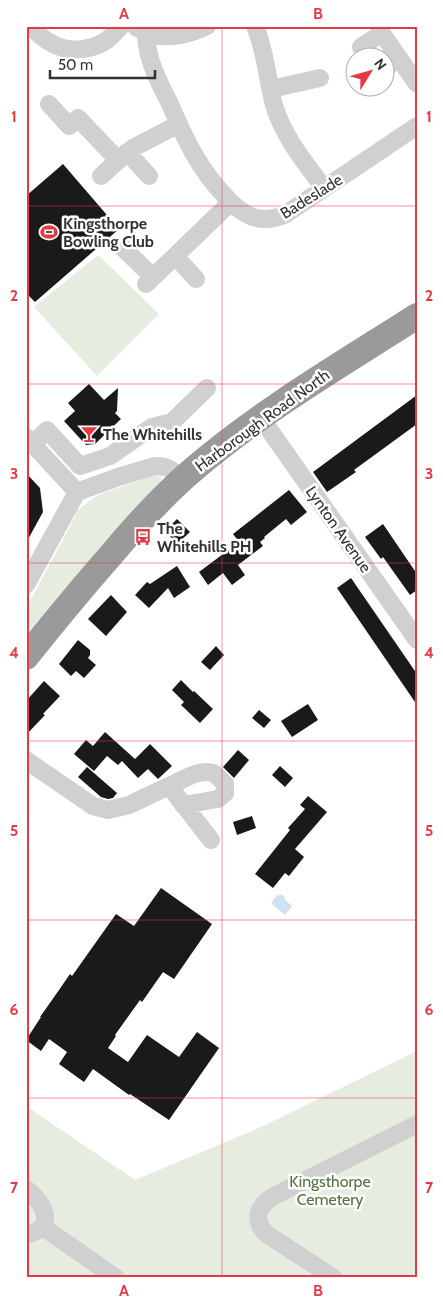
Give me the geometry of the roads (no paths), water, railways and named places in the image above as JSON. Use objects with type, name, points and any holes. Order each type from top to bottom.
[{"type":"highway","name":"Harborough Road North","points":[[26,657],[128,536],[182,479],[228,441],[261,418],[330,371],[417,316]]},
{"type":"street","points":[[30,26],[52,44],[74,50],[87,49],[100,44],[121,26]]},
{"type":"street","points":[[140,29],[164,37],[190,34],[207,26]]},
{"type":"street","points":[[254,26],[264,53],[277,115],[287,135],[324,188]]},
{"type":"street","name":"Badeslade","points":[[140,29],[150,59],[192,152],[205,173],[231,202],[251,217],[263,220],[275,219],[294,210],[417,126]]},
{"type":"street","points":[[363,48],[381,31],[387,48]]},
{"type":"street","points":[[396,66],[417,84]]},
{"type":"street","points":[[271,89],[320,78]]},
{"type":"street","points":[[49,104],[69,126],[78,118],[149,176]]},
{"type":"street","points":[[101,176],[123,156],[149,139],[179,124]]},
{"type":"street","points":[[122,246],[150,280],[231,202]]},
{"type":"street","points":[[174,256],[196,278]]},
{"type":"street","points":[[80,466],[110,456],[152,427],[172,422],[207,388]]},
{"type":"street","name":"Lynton Avenue","points":[[261,418],[417,640]]},
{"type":"street","points":[[26,585],[77,492],[80,466],[47,430],[30,441],[77,492]]},
{"type":"street","points":[[77,492],[155,466],[171,468],[182,479]]},
{"type":"street","points":[[26,760],[93,806],[108,810],[129,805],[193,775],[204,772],[216,775],[225,784],[225,793],[218,799],[183,805]]},
{"type":"street","points":[[169,786],[211,840]]},
{"type":"street","points":[[334,1278],[265,1233],[258,1218],[261,1207],[272,1197],[417,1124]]},
{"type":"street","points":[[26,1189],[35,1195],[42,1205],[45,1218],[43,1227],[36,1232],[26,1234]]},
{"type":"street","points":[[43,1227],[116,1278]]},
{"type":"water","points":[[278,894],[285,897],[284,899],[292,906],[285,915],[271,903]]},
{"type":"place","name":"Kingsthorpe Bowling Club","points":[[49,232]]},
{"type":"place","name":"The Whitehills","points":[[89,434]]},
{"type":"place","name":"The Whitehills PH","points":[[143,537]]},
{"type":"park label","name":"Kingsthorpe Cemetery","points":[[330,1190]]}]
